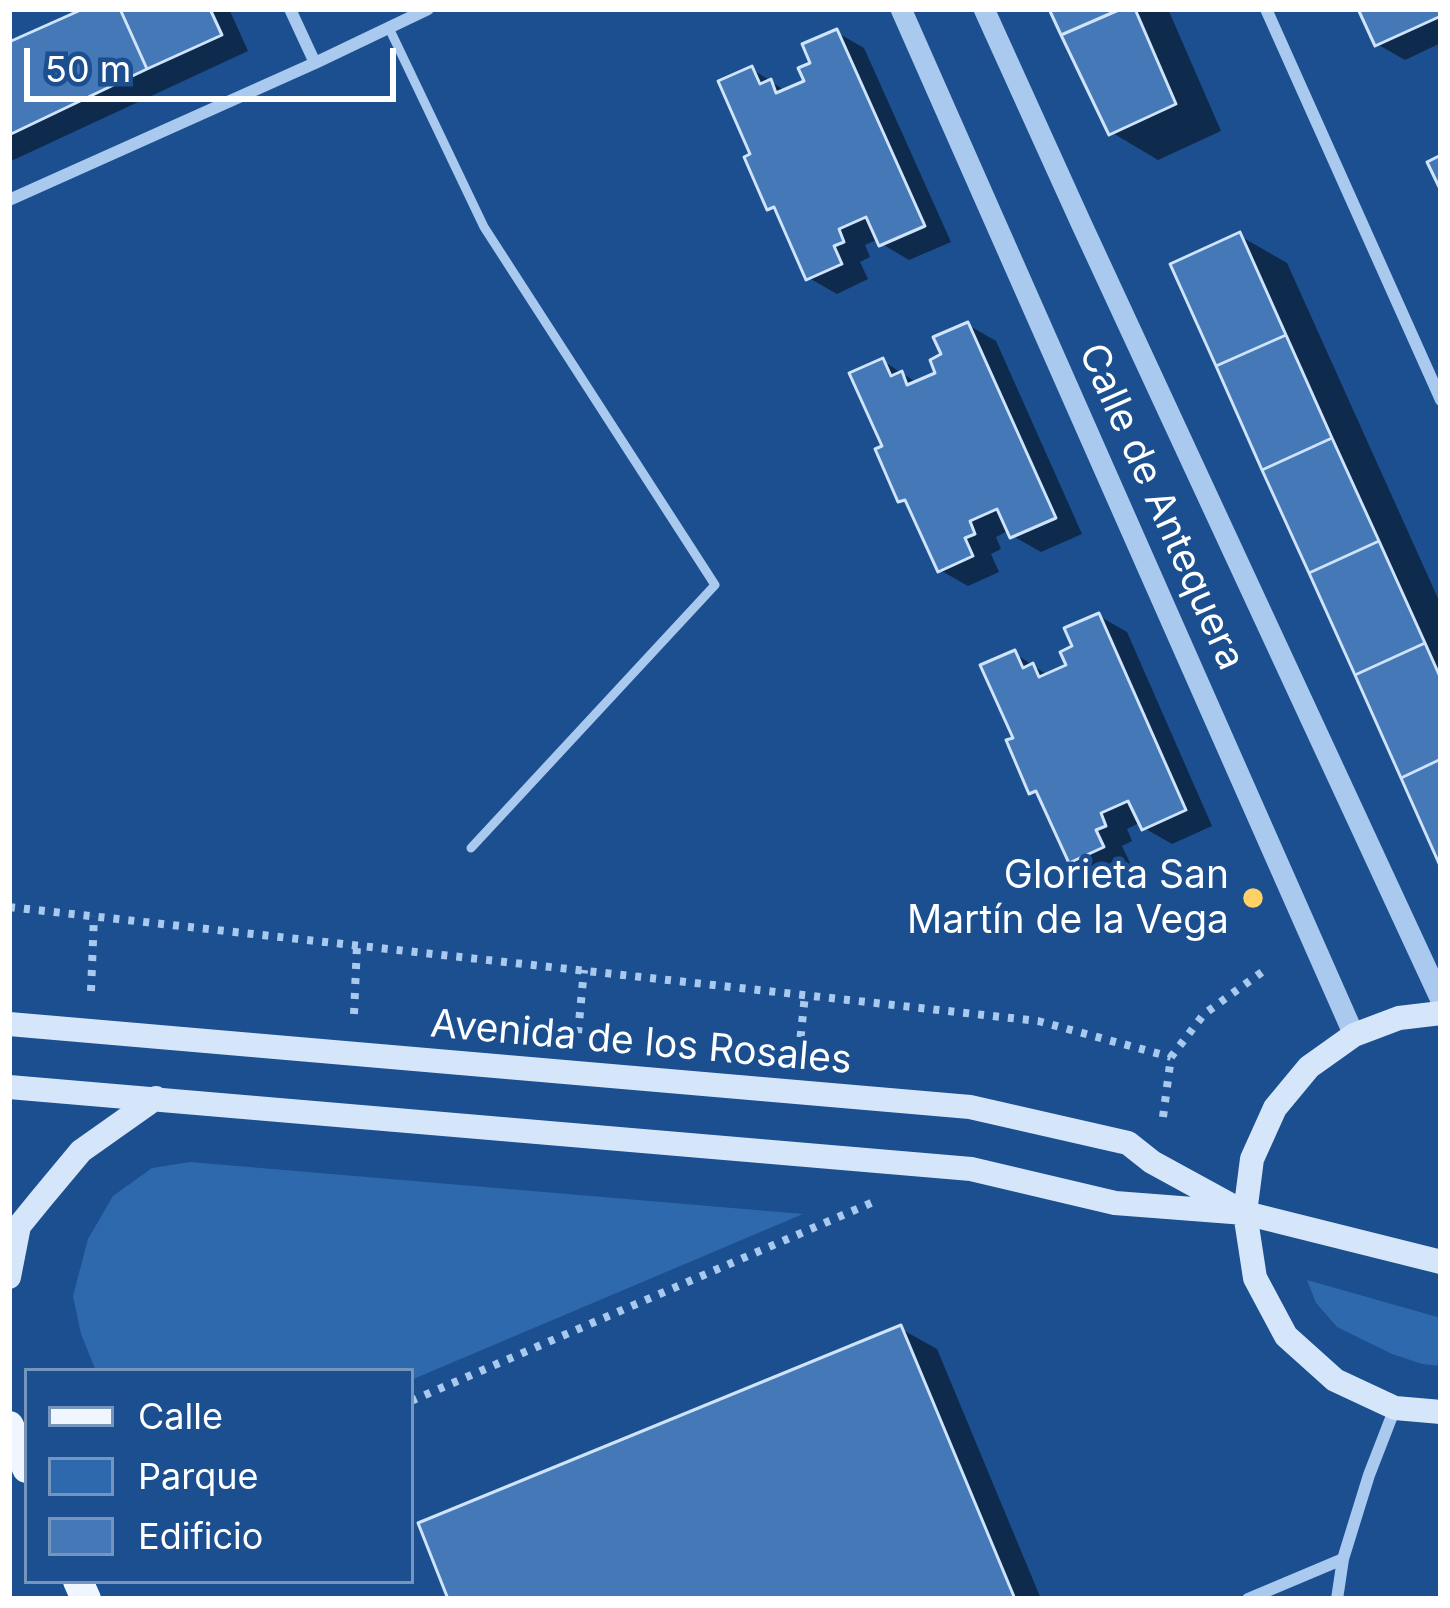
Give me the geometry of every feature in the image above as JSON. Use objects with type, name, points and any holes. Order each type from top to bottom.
[{"type":"main road","points":[[1441,1013],[1399,1018],[1354,1035],[1310,1066],[1275,1108],[1252,1159],[1245,1213],[1255,1278],[1286,1336],[1334,1380],[1394,1408],[1441,1412]]},
{"type":"main road","name":"Avenida de los Rosales","points":[[9,1024],[970,1107],[1128,1143],[1152,1162],[1245,1213]]},
{"type":"main road","name":"Avenida de los Rosales","points":[[9,1087],[970,1169],[1114,1203],[1245,1213],[1441,1262]]},
{"type":"main road","points":[[9,1277],[20,1226],[41,1199],[81,1151],[156,1098]]},
{"type":"main road","points":[[9,1426],[24,1461]]},
{"type":"street","points":[[290,9],[315,63]]},
{"type":"street","points":[[9,200],[428,9]]},
{"type":"street","name":"Calle de Antequera","points":[[901,9],[1354,1035]]},
{"type":"street","name":"Calle de Antequera","points":[[984,9],[1441,1000]]},
{"type":"street","points":[[1266,9],[1441,400]]},
{"type":"street","points":[[1337,1599],[1343,1559],[1394,1408]]},
{"type":"street","points":[[1248,1599],[1343,1559]]},
{"type":"lane","points":[[389,28],[484,227],[715,585],[471,848]]},
{"type":"path","points":[[9,907],[1038,1021],[1171,1057]]},
{"type":"path","points":[[91,991],[94,916]]},
{"type":"path","points":[[354,1014],[358,945]]},
{"type":"path","points":[[1162,1118],[1171,1057],[1204,1014],[1269,968]]},
{"type":"path","points":[[578,1033],[584,970]]},
{"type":"path","points":[[799,1052],[806,995]]},
{"type":"path","points":[[414,1401],[885,1196]]},
{"type":"green space","points":[[190,1162],[803,1214],[414,1379],[414,1368],[95,1368],[73,1296],[88,1239],[113,1196],[152,1168]]},
{"type":"green space","points":[[1307,1280],[1441,1318],[1441,1366],[1392,1354],[1337,1327],[1316,1303]]},
{"type":"building","points":[[83,9],[120,9],[147,69],[9,135],[9,42]]},
{"type":"building","points":[[120,9],[210,9],[222,35],[147,69]]},
{"type":"building","points":[[1049,9],[1121,9],[1061,35]]},
{"type":"building","points":[[1121,9],[1135,9],[1176,104],[1109,135],[1061,35]]},
{"type":"building","points":[[1358,9],[1441,9],[1441,16],[1375,46]]},
{"type":"building","points":[[837,29],[925,226],[879,246],[866,217],[839,229],[844,242],[834,246],[842,264],[806,280],[774,207],[767,210],[744,157],[750,154],[718,81],[752,66],[760,84],[771,79],[776,93],[804,81],[798,68],[810,63],[802,44]]},
{"type":"building","points":[[1441,155],[1441,191],[1427,162]]},
{"type":"building","points":[[1240,232],[1286,335],[1216,366],[1170,264]]},
{"type":"building","points":[[968,322],[1056,518],[1010,538],[997,509],[970,521],[975,534],[965,538],[973,556],[938,572],[905,500],[898,502],[875,449],[882,446],[849,373],[883,358],[891,376],[902,371],[907,385],[935,373],[930,360],[941,354],[933,337]]},
{"type":"building","points":[[1286,335],[1332,438],[1262,470],[1216,366]]},
{"type":"building","points":[[1332,438],[1379,541],[1309,573],[1262,470]]},
{"type":"building","points":[[1379,541],[1425,643],[1355,675],[1309,573]]},
{"type":"building","points":[[1099,613],[1186,810],[1142,830],[1128,801],[1101,813],[1106,826],[1096,830],[1104,847],[1069,863],[1036,791],[1029,794],[1006,740],[1013,738],[980,665],[1015,650],[1023,668],[1033,663],[1039,677],[1066,665],[1060,652],[1072,646],[1064,628]]},
{"type":"building","points":[[1425,643],[1441,679],[1441,759],[1401,778],[1355,675]]},
{"type":"building","points":[[1441,759],[1441,868],[1401,778]]},
{"type":"building","points":[[901,1325],[1015,1599],[448,1599],[418,1523]]},
{"type":"place","name":"Glorieta San Martín de la Vega","points":[[1253,898]]}]
